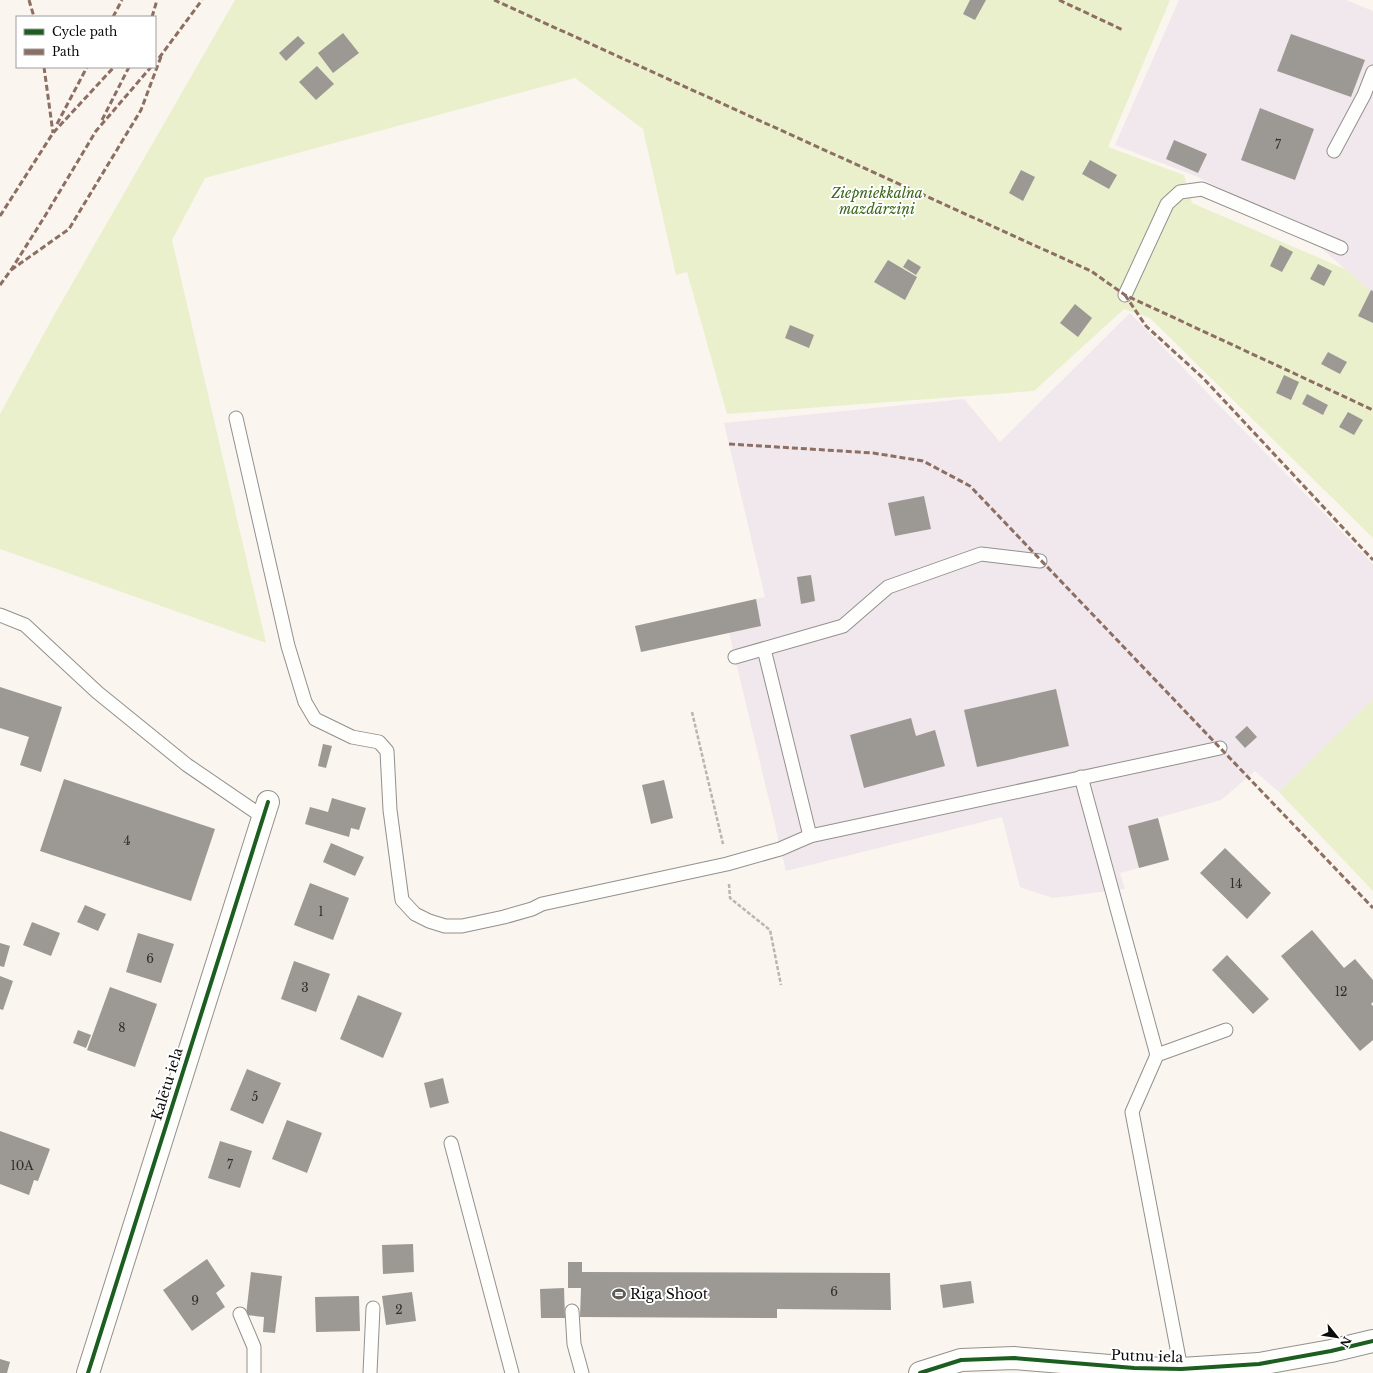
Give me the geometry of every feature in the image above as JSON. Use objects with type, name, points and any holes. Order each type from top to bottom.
[{"type":"street","name":"Kalētu iela","points":[[88,1373],[265,809]]},
{"type":"street","name":"Putnu iela","points":[[920,1373],[961,1360],[1014,1358],[1134,1368],[1268,1369],[1373,1341]]},
{"type":"lane","points":[[1334,151],[1364,95],[1373,72]]},
{"type":"lane","points":[[1125,295],[1167,204],[1180,192],[1202,188],[1341,248]]},
{"type":"lane","points":[[236,418],[288,646],[305,702],[315,719],[352,737],[379,742],[387,751],[390,810],[402,900],[415,914],[429,921],[445,926],[462,926],[504,917],[532,909],[542,904],[727,864],[780,848],[810,836],[1220,748]]},
{"type":"lane","points":[[735,657],[843,626],[888,587],[981,554],[1040,561]]},
{"type":"lane","points":[[0,615],[25,625],[96,692],[187,765],[265,809]]},
{"type":"lane","points":[[764,649],[810,836]]},
{"type":"lane","points":[[1081,778],[1157,1055],[1132,1112],[1181,1368]]},
{"type":"lane","points":[[1157,1055],[1226,1030]]},
{"type":"lane","points":[[451,1143],[512,1373]]},
{"type":"lane","points":[[370,1373],[373,1308]]},
{"type":"lane","points":[[572,1311],[574,1344],[582,1373]]},
{"type":"lane","points":[[240,1314],[254,1347],[254,1373]]},
{"type":"path","points":[[692,712],[727,864],[730,898],[770,930],[781,985]]},
{"type":"shaded area","points":[[1179,0],[1346,0],[1373,11],[1373,294],[1299,228],[1198,177],[1115,145]]},
{"type":"shaded area","points":[[1130,313],[1373,564],[1373,699],[1279,792],[1255,771],[1221,800],[1128,826],[1139,868],[1120,873],[1125,889],[1053,898],[1020,887],[1002,817],[786,871],[729,633],[761,626],[756,599],[765,597],[724,423],[964,399],[1000,442]]},
{"type":"green space","name":"Ziepniekkalna mazdārziņi","points":[[235,0],[1170,0],[1108,147],[1184,175],[1192,203],[1347,270],[1373,294],[1373,538],[1150,318],[1124,309],[1034,391],[727,414],[687,272],[676,275],[643,129],[575,78],[205,178],[172,240],[266,643],[0,549],[0,414],[53,317]]},
{"type":"green space","points":[[1373,699],[1373,891],[1279,792]]},
{"type":"building","points":[[970,0],[986,0],[975,20],[963,14]]},
{"type":"building","points":[[343,33],[359,53],[333,73],[318,53]]},
{"type":"building","points":[[1291,34],[1365,60],[1351,97],[1277,71]]},
{"type":"building","points":[[298,36],[305,43],[286,61],[279,53]]},
{"type":"building","points":[[317,66],[334,84],[316,100],[299,82]]},
{"type":"building","points":[[1260,108],[1314,129],[1295,180],[1241,160]]},
{"type":"building","points":[[1174,140],[1207,154],[1198,173],[1166,159]]},
{"type":"building","points":[[1090,160],[1117,175],[1109,189],[1082,174]]},
{"type":"building","points":[[1021,170],[1035,177],[1023,201],[1009,193]]},
{"type":"building","points":[[1280,245],[1293,252],[1282,272],[1270,266]]},
{"type":"building","points":[[908,259],[921,267],[916,275],[903,267]]},
{"type":"building","points":[[888,260],[917,277],[905,300],[874,282]]},
{"type":"building","points":[[1318,264],[1332,271],[1324,286],[1310,279]]},
{"type":"building","points":[[1371,290],[1373,291],[1373,323],[1358,316]]},
{"type":"building","points":[[1075,304],[1092,318],[1078,337],[1060,323]]},
{"type":"building","points":[[790,325],[814,335],[809,348],[785,338]]},
{"type":"building","points":[[1328,352],[1347,362],[1340,374],[1321,364]]},
{"type":"building","points":[[1284,375],[1299,382],[1291,400],[1276,393]]},
{"type":"building","points":[[1307,394],[1328,405],[1323,415],[1302,404]]},
{"type":"building","points":[[1348,412],[1363,420],[1354,435],[1339,427]]},
{"type":"building","points":[[924,496],[931,529],[895,536],[888,503]]},
{"type":"building","points":[[811,575],[815,601],[801,604],[797,577]]},
{"type":"building","points":[[756,599],[761,626],[641,652],[635,626]]},
{"type":"building","points":[[0,687],[62,707],[41,772],[20,765],[29,737],[0,728]]},
{"type":"building","points":[[1056,689],[1069,746],[977,767],[964,710]]},
{"type":"building","points":[[911,718],[916,736],[935,730],[945,766],[864,788],[850,735]]},
{"type":"building","points":[[1247,726],[1257,737],[1245,748],[1235,737]]},
{"type":"building","points":[[323,744],[332,746],[326,768],[318,766]]},
{"type":"building","points":[[64,779],[215,829],[191,901],[40,851]]},
{"type":"building","points":[[664,780],[673,818],[651,824],[642,785]]},
{"type":"building","points":[[332,798],[366,808],[359,830],[351,828],[349,837],[305,824],[310,807],[328,812]]},
{"type":"building","points":[[1158,818],[1169,860],[1139,868],[1128,826]]},
{"type":"building","points":[[331,843],[364,857],[355,876],[323,862]]},
{"type":"building","points":[[1225,848],[1271,893],[1247,919],[1200,873]]},
{"type":"building","points":[[310,883],[349,898],[333,940],[294,925]]},
{"type":"building","points":[[85,905],[106,914],[98,931],[77,922]]},
{"type":"building","points":[[32,922],[60,933],[51,956],[23,945]]},
{"type":"building","points":[[1312,930],[1344,968],[1355,959],[1373,980],[1373,1002],[1371,1004],[1373,1006],[1373,1040],[1360,1051],[1281,956]]},
{"type":"building","points":[[138,933],[174,944],[161,983],[126,972]]},
{"type":"building","points":[[0,943],[10,946],[4,967],[0,966]]},
{"type":"building","points":[[1227,955],[1269,999],[1253,1014],[1212,970]]},
{"type":"building","points":[[294,961],[330,974],[316,1012],[281,999]]},
{"type":"building","points":[[0,976],[13,981],[3,1010],[0,1009]]},
{"type":"building","points":[[110,987],[157,1004],[135,1067],[87,1050]]},
{"type":"building","points":[[358,995],[402,1013],[383,1058],[340,1039]]},
{"type":"building","points":[[78,1030],[91,1035],[86,1048],[73,1043]]},
{"type":"building","points":[[247,1069],[281,1083],[263,1124],[230,1110]]},
{"type":"building","points":[[443,1078],[449,1103],[430,1108],[424,1083]]},
{"type":"building","points":[[287,1120],[322,1133],[307,1173],[272,1159]]},
{"type":"building","points":[[0,1131],[50,1149],[38,1181],[34,1180],[29,1195],[0,1184]]},
{"type":"building","points":[[220,1141],[252,1151],[240,1188],[208,1178]]},
{"type":"building","points":[[413,1244],[414,1272],[383,1274],[382,1245]]},
{"type":"building","points":[[207,1259],[225,1286],[216,1293],[225,1307],[192,1331],[163,1290]]},
{"type":"building","points":[[568,1262],[582,1262],[582,1272],[890,1273],[891,1310],[777,1309],[777,1318],[580,1317],[581,1288],[568,1288]]},
{"type":"building","points":[[251,1272],[282,1276],[275,1333],[263,1332],[264,1317],[246,1315]]},
{"type":"building","points":[[971,1281],[974,1303],[943,1308],[940,1285]]},
{"type":"building","points":[[564,1288],[565,1318],[541,1318],[540,1289]]},
{"type":"building","points":[[412,1292],[416,1321],[386,1325],[382,1296]]},
{"type":"building","points":[[359,1296],[360,1331],[316,1332],[315,1297]]},
{"type":"building","points":[[0,1359],[10,1362],[7,1373],[0,1373]]},
{"type":"marked path","points":[[29,0],[34,16]]},
{"type":"marked path","points":[[114,16],[122,0]]},
{"type":"marked path","points":[[152,16],[157,0]]},
{"type":"marked path","points":[[159,58],[202,0]]},
{"type":"marked path","points":[[494,0],[1091,271],[1125,295],[1373,410]]},
{"type":"marked path","points":[[1059,0],[1123,30]]},
{"type":"marked path","points":[[11,270],[69,229],[141,110],[162,54]]},
{"type":"marked path","points":[[44,68],[53,133]]},
{"type":"marked path","points":[[57,124],[86,68]]},
{"type":"marked path","points":[[0,216],[53,133],[113,68]]},
{"type":"marked path","points":[[102,120],[128,68]]},
{"type":"marked path","points":[[0,285],[45,216],[96,131],[150,68]]},
{"type":"marked path","points":[[1125,295],[1146,326],[1203,378],[1373,560]]},
{"type":"marked path","points":[[729,444],[873,453],[923,461],[970,486],[1373,908]]},
{"type":"cycle path","points":[[88,1373],[268,802]]},
{"type":"cycle path","points":[[920,1373],[961,1360],[1014,1358],[1134,1368],[1181,1369],[1259,1364],[1331,1351],[1373,1341]]},
{"type":"place","name":"Riga Shoot","points":[[619,1294]]}]
